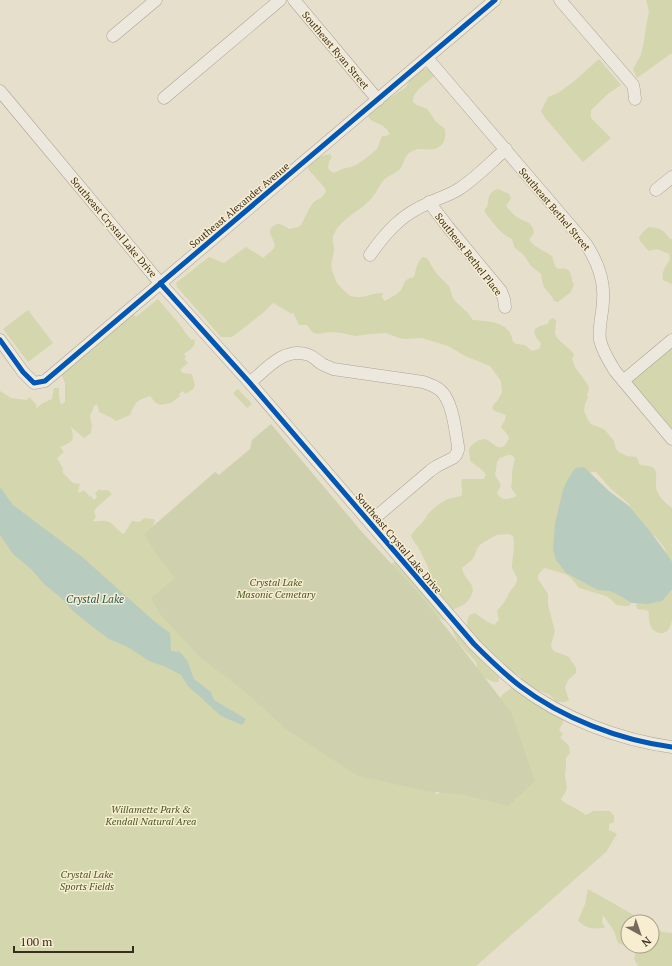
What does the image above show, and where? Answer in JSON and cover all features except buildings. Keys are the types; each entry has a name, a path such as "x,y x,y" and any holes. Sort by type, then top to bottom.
{"street":[{"path":"113,36 156,0"},
{"path":"164,98 280,0"},
{"name":"Southeast Ryan Street","path":"294,0 378,100"},
{"name":"Southeast Alexander Avenue","path":"0,340 23,372 34,383 45,380 495,0"},
{"path":"560,0 633,85 635,99"},
{"name":"Southeast Bethel Street","path":"428,58 586,244 597,262 604,291 600,325 600,341 615,371 672,439"},
{"name":"Southeast Crystal Lake Drive","path":"0,91 160,283 250,383 474,644 496,666 520,686 565,713 592,726 628,738 672,747"},
{"name":"Southeast Bethel Place","path":"370,255 381,239 400,220 429,202 444,197 462,187 506,149"},
{"path":"656,190 672,177"},
{"name":"Southeast Bethel Place","path":"429,202 501,290 505,307"},
{"path":"623,381 672,340"},
{"path":"250,383 281,357 299,353 308,355 333,369 431,384 443,394 451,411 458,446 456,455 436,466 370,522"}],"green space":[{"path":"646,0 672,0 672,53 637,78 633,69 641,55 644,41 649,11"},
{"path":"599,59 621,85 609,93 591,110 591,118 611,138 583,162 545,118 541,111 548,97 558,93 572,83"},
{"path":"424,69 429,69 435,75 418,90 415,94 413,102 427,109 435,121 445,129 444,141 442,145 436,148 418,149 409,153 400,169 385,179 369,201 340,224 333,238 334,249 331,267 337,282 345,292 351,296 363,297 383,293 382,298 385,301 396,295 401,290 405,281 414,277 422,257 427,258 436,273 449,286 453,298 473,320 492,322 505,327 509,331 513,342 516,344 525,345 532,351 540,348 541,343 534,333 536,329 539,326 548,324 549,320 553,318 556,320 556,336 574,355 572,359 575,367 588,385 588,398 584,411 588,420 591,424 605,430 614,441 616,449 619,452 627,456 636,457 639,464 650,466 654,469 658,494 672,508 672,620 667,631 660,633 652,629 647,610 637,609 636,605 669,560 664,547 655,536 640,524 629,504 611,489 596,472 588,474 599,583 632,602 629,606 617,605 606,596 579,588 569,576 559,572 544,568 538,575 538,579 548,594 548,605 555,631 551,645 552,649 555,652 569,657 576,668 576,673 568,680 565,688 569,700 565,702 556,702 548,694 525,685 520,676 512,672 501,673 498,682 485,678 478,671 476,662 458,642 449,622 432,618 388,567 402,557 423,577 427,574 429,569 418,547 412,539 412,534 428,514 437,506 448,499 461,496 462,479 484,479 486,475 484,472 470,460 469,451 471,446 484,439 500,447 503,447 506,444 509,438 501,427 506,415 495,411 492,408 502,392 501,381 490,366 465,356 448,346 422,338 404,339 386,333 355,336 331,332 317,334 312,332 307,325 299,325 293,312 292,314 273,303 263,313 232,337 221,337 177,287 176,283 209,257 224,263 246,247 265,259 264,257 274,248 275,245 270,233 271,228 279,224 289,229 298,227 301,225 313,203 325,194 326,191 324,187 308,169 311,162 316,158 330,154 332,158 329,161 328,168 334,173 356,165 365,159 377,149 382,136 390,134 383,126 369,118 368,112 405,88 412,75","holes":["512,455 515,458 511,488 517,496 503,499 497,493 501,485 495,475 497,462 500,458","509,534 513,536 514,547 512,567 517,577 517,581 497,611 499,620 494,625 475,613 469,616 467,627 463,628 453,613 454,609 462,606 468,601 473,592 473,588 465,576 462,568 473,559 478,547 481,544 496,535"]},
{"path":"498,189 509,194 511,198 506,206 516,217 531,225 534,233 529,240 535,246 552,256 555,266 558,269 563,268 570,272 574,285 570,293 558,302 554,301 544,287 541,274 531,266 523,254 516,249 512,239 500,231 485,213 490,194"},
{"path":"649,227 661,230 666,233 670,239 672,239 672,284 663,280 664,269 670,259 669,254 657,249 649,251 640,241 639,237"},
{"name":"Willamette Park & Kendall Natural Area","path":"158,299 189,337 192,340 194,339 194,346 184,354 186,357 184,359 188,363 180,370 183,373 192,374 195,386 192,390 185,394 183,391 179,394 180,396 171,403 160,405 150,396 142,399 135,404 130,415 116,421 99,412 97,404 94,406 90,416 92,426 91,433 84,438 71,427 73,438 70,442 60,447 64,452 57,458 63,469 63,473 73,483 80,484 78,491 79,493 84,490 94,500 97,497 95,493 100,489 101,491 108,490 112,494 96,508 94,512 96,517 93,521 107,521 124,534 132,521 139,522 145,518 154,519 155,521 151,530 435,785 436,795 449,787 503,694 513,687 563,719 563,723 559,730 563,734 560,737 569,746 570,753 566,758 565,775 567,789 561,800 586,815 593,811 610,811 614,816 614,822 609,824 609,830 617,834 606,852 476,966 0,966 0,391 11,398 27,400 29,397 37,405 35,409 52,399 54,388 59,388 61,405 65,402 65,383 61,373 132,312 136,317"},
{"path":"28,310 53,343 28,362 3,329"},
{"path":"672,340 672,439 627,386"},
{"path":"238,389 252,404 247,408 233,393"},
{"name":"Crystal Lake Masonic Cemetary","path":"271,424 362,532 420,595 511,712 535,781 508,806 465,795 427,791 358,776 286,729 244,691 201,658 161,615 151,598 175,578 157,555 144,534 215,472 219,475 250,449 252,440"},
{"path":"588,889 632,914 620,914 620,944 618,943 614,931 603,915 602,922 605,928 591,928 584,926 578,921 585,904"},
{"path":"660,930 672,933 672,966 638,966 634,959 635,954 660,954"}],"water":[{"path":"584,467 609,491 629,506 653,535 672,562 672,589 662,601 648,604 632,603 610,591 598,590 566,573 556,560 553,550 555,523 563,490 575,468"},
{"name":"Crystal Lake","path":"0,487 13,505 81,556 154,621 170,633 171,651 180,652 187,660 194,679 211,692 214,700 246,719 242,725 221,716 188,686 181,675 166,667 149,661 128,647 109,639 90,625 73,611 59,596 45,585 31,569 13,554 0,535"}],"cycle path":[{"path":"0,340 23,372 34,383 45,381 495,0"},
{"path":"160,283 250,383 474,644 502,671 536,698 573,718 632,739 672,747"}],"park label":[{"name":"Crystal Lake Sports Fields","path":"87,880"}]}
